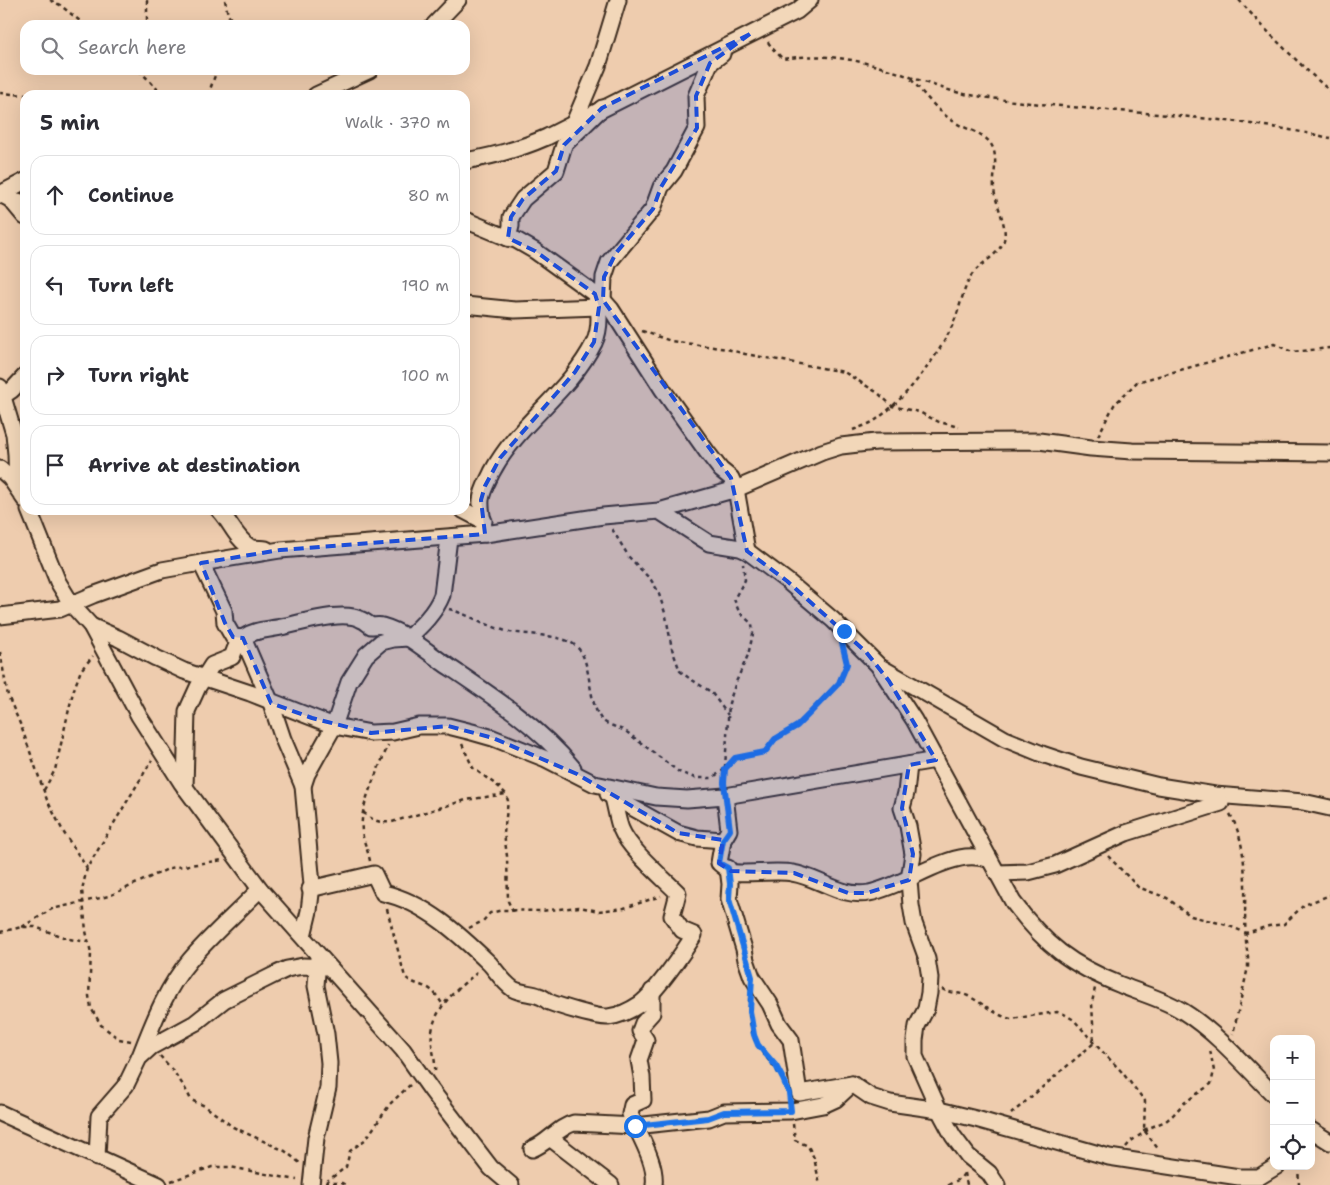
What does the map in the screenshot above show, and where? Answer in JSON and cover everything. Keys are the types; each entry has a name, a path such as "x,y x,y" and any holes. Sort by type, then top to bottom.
{"street":[{"path":"439,20 458,0"},
{"path":"573,125 598,66 618,0"},
{"path":"470,160 490,157 524,147 573,125 602,108 797,11 810,0"},
{"path":"484,528 481,500 485,486 500,458 528,423 557,394 594,342 599,300 609,262 653,209 661,187 674,171 697,128 696,96 710,63 755,32"},
{"path":"327,90 359,75"},
{"path":"508,238 511,217 522,199 556,171 564,145 602,108"},
{"path":"3,193 20,184"},
{"path":"3,193 20,201"},
{"path":"3,193 20,212"},
{"path":"470,222 516,240 535,251 611,309 664,390 716,463 731,478 736,489 744,550"},
{"path":"470,306 514,310 599,300"},
{"path":"16,488 14,434 1,394 20,381"},
{"path":"0,616 45,612 72,605 93,595 162,570 201,562 280,550 449,538 484,528 659,511 736,489 822,452 841,446 876,442 1039,441 1132,451 1330,453"},
{"path":"0,469 10,478 20,493"},
{"path":"659,511 709,543 744,550 787,581 844,631 878,665 914,720 988,859 1030,925 1047,942 1070,959 1098,974 1184,1012 1205,1028 1270,1092"},
{"path":"31,515 58,582 72,605 91,626 139,716 185,788 260,889 403,1050 491,1168 511,1185"},
{"path":"224,515 235,533 251,547 280,550"},
{"path":"469,515 484,528"},
{"path":"303,786 307,774 334,726 349,682 366,655 381,642 408,638 433,611 442,595 449,538"},
{"path":"201,562 224,612 225,623 233,637 243,638 262,630 327,617 360,618 371,626 381,626 408,638 489,694 554,748 577,774"},
{"path":"91,626 204,679 250,693 334,726 371,733 393,732 419,726 448,726 493,738 577,774 614,798 678,833 697,838 723,840"},
{"path":"185,788 187,711 212,665 232,657 234,650 243,638"},
{"path":"243,638 271,702 283,739 303,786 312,885 310,889 309,911 316,954 316,986 326,1034 329,1063 328,1088 316,1138 315,1180"},
{"path":"878,665 1005,739 1081,767 1159,786 1215,796 1303,802 1330,808"},
{"path":"595,784 656,797 687,799 725,796 936,760"},
{"path":"908,765 906,793 902,808 908,826 912,854 909,880 914,923 927,959 930,978 926,1009 917,1026 915,1056 953,1136 968,1156 989,1173 997,1185"},
{"path":"725,796 730,830 723,840 719,863 734,872 781,871 794,873 848,893 867,893 888,888 964,857 974,856 988,859"},
{"path":"310,889 374,874 383,893 417,905 441,921 490,964 514,989 539,996 551,1002 607,1017 625,1012 640,1004 652,991 685,950 694,935 682,930 672,916 678,893 630,844 621,830 614,798"},
{"path":"997,873 1028,872 1055,865 1098,844 1134,830 1221,803"},
{"path":"728,868 729,899 752,977 770,1004 779,1024 791,1040 798,1093 852,1084 871,1097 890,1103 939,1110 999,1125 1060,1144 1122,1159 1238,1177 1259,1177 1270,1170"},
{"path":"148,1046 152,1022 188,962 260,889"},
{"path":"97,1158 99,1116 126,1085 139,1058 148,1046 195,1023 224,1000 316,954"},
{"path":"652,991 652,1013 643,1022 640,1031 646,1040 638,1060 642,1077 643,1100 632,1106 630,1114 652,1165 655,1176 654,1185"},
{"path":"532,1149 541,1146 566,1125 574,1122 635,1126 708,1118 724,1112 791,1111 823,1105 836,1099 852,1084"},
{"path":"0,1113 97,1158 163,1184"},
{"path":"550,1138 611,1185"}],"path":[{"path":"50,0 60,5 79,20"},
{"path":"147,0 147,20"},
{"path":"225,0 228,15 232,20"},
{"path":"1239,0 1255,19 1310,74 1330,91"},
{"path":"755,32 783,59 802,56 854,61 885,68 961,94 1024,103 1255,124 1330,138"},
{"path":"146,75 159,90"},
{"path":"210,90 215,75"},
{"path":"852,430 872,423 900,400 939,349 955,319 964,288 973,273 1000,247 1004,240 1004,232 994,189 994,150 990,141 983,135 956,123 940,111 909,77"},
{"path":"0,93 20,94"},
{"path":"620,323 671,341 727,349 844,372 878,393 892,406 919,412 939,422 966,429"},
{"path":"1091,448 1114,405 1137,382 1274,344 1292,352 1330,348"},
{"path":"604,516 629,557 651,580 658,591 666,616 672,649 680,671 711,692 729,716"},
{"path":"725,796 724,783 731,695 748,655 753,634 752,624 739,612 734,599 745,580 744,550"},
{"path":"433,611 448,608 495,628 569,642 576,646 583,658 594,703 600,718 605,723 622,729 679,772 695,778 712,778 725,769 735,758 765,752 775,739 797,726 839,683 847,664 842,643 844,631"},
{"path":"44,790 55,770 71,700 82,670 101,645"},
{"path":"0,652 8,696 44,790 64,833 87,868"},
{"path":"448,726 463,747 473,768 506,794 508,801 504,833 507,856 508,901 513,912"},
{"path":"374,874 362,834 363,812 393,732"},
{"path":"159,748 87,868 82,890 91,953 89,996 91,1008 101,1025 119,1039 148,1046 173,1071 191,1100 205,1106 233,1127 285,1151 315,1180"},
{"path":"363,812 381,823 392,822 466,800 506,794"},
{"path":"1221,803 1235,823 1246,885 1248,967 1230,1052"},
{"path":"1098,844 1138,887 1167,898 1191,916 1227,925 1246,933 1268,926 1284,924 1304,905 1330,895"},
{"path":"22,927 52,909 109,896 160,871 237,858"},
{"path":"383,893 405,977 410,982 432,991 444,1005"},
{"path":"458,936 472,925 483,922 490,914 503,910 513,912 579,907 599,911 616,909 678,893"},
{"path":"0,932 22,927 35,927 69,939 88,942"},
{"path":"432,1091 435,1068 431,1034 436,1016 467,982 490,964"},
{"path":"1094,1043 1092,1003 1098,974"},
{"path":"752,977 750,1011 754,1035 758,1045 776,1066 783,1079"},
{"path":"930,978 949,993 970,997 1004,1017 1011,1019 1057,1012 1074,1020 1121,1071 1145,1101 1144,1130 1160,1153 1166,1166"},
{"path":"1144,1130 1166,1120 1184,1103 1211,1084 1214,1071 1205,1028"},
{"path":"999,1125 1094,1043"},
{"path":"315,1180 346,1167 350,1151 366,1139 379,1118 400,1093 421,1076"},
{"path":"791,1111 795,1140 808,1146 814,1158 820,1185"},
{"path":"1122,1159 1125,1148 1131,1141 1148,1130 1144,1130"},
{"path":"948,1185 960,1179 967,1170 968,1156"},
{"path":"163,1184 212,1167 230,1167 342,1183 345,1185"},
{"path":"1298,1170 1299,1185"},
{"path":"965,1172 967,1185"}],"highlighted area":[{"path":"750,34 710,63 696,96 697,128 661,187 653,209 616,253 604,277 603,300 731,478 747,551 787,581 866,652 889,681 936,760 909,765 902,808 913,854 909,880 867,893 848,893 794,873 731,871 719,863 723,840 678,833 577,774 493,738 448,726 371,733 312,718 271,703 243,638 233,637 225,623 201,563 280,550 485,534 481,500 485,486 500,458 575,372 594,342 599,307 595,294 535,251 508,238 511,217 523,199 556,171 564,145 602,108"}],"route":[{"path":"635,1126 708,1118 724,1112 758,1113 791,1111 789,1093 783,1079 776,1066 758,1045 754,1035 750,1011 752,977 729,899 728,868 719,863 723,840 730,830 725,796 725,769 735,758 765,752 775,739 797,726 828,696 839,683 847,664 842,643 844,631"}]}
